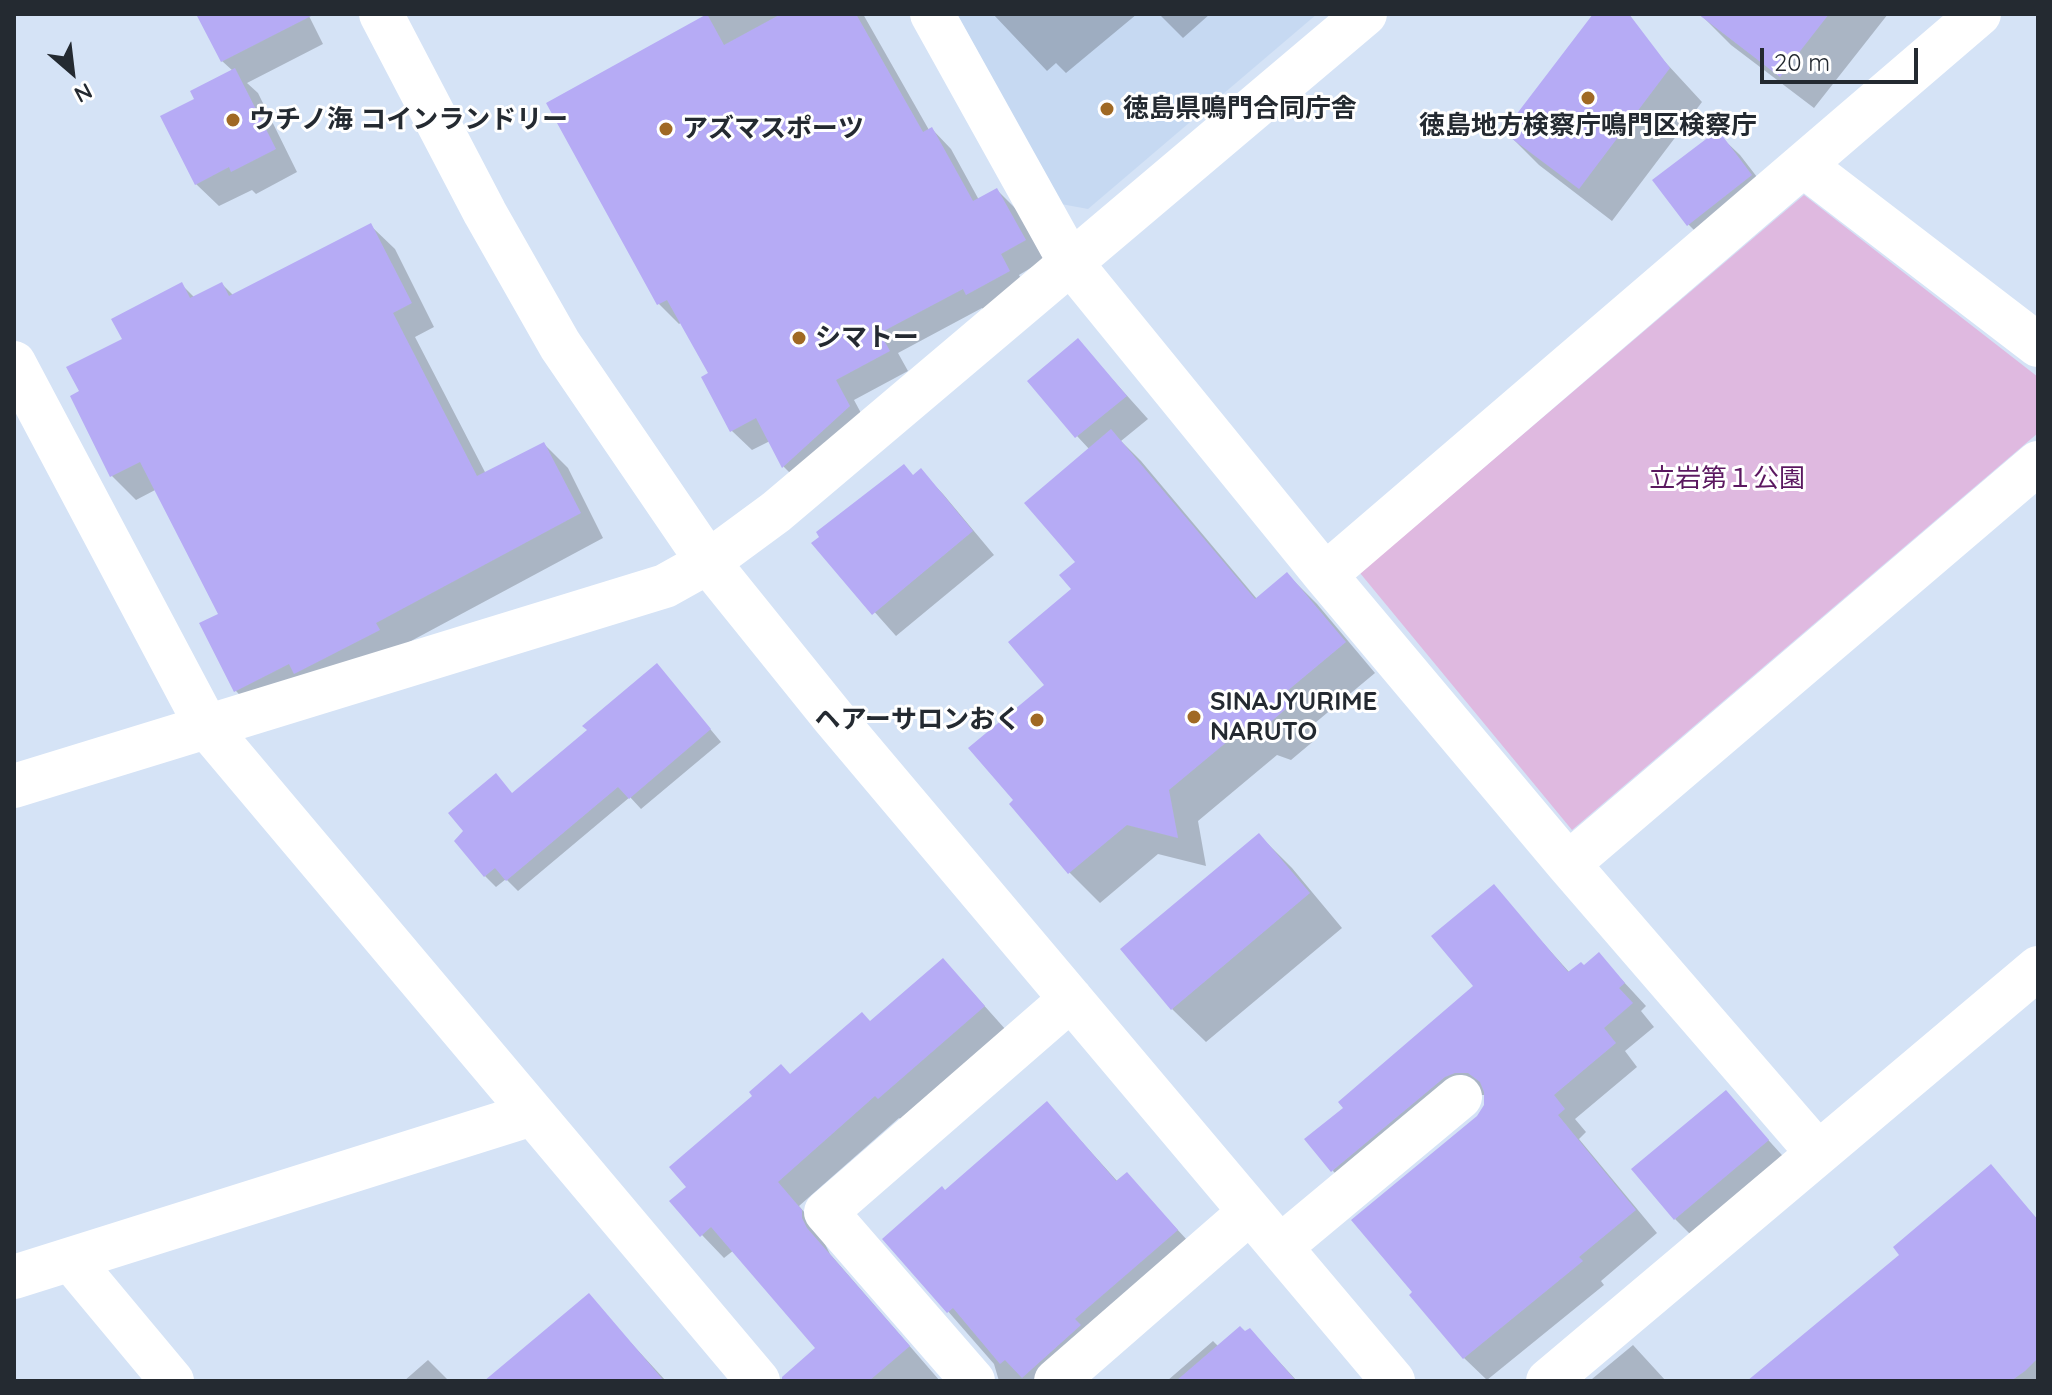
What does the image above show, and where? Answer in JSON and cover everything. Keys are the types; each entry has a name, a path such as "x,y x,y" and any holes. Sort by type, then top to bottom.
{"street":[{"path":"381,14 485,213 560,345 708,562 833,717 1393,1381"},
{"path":"932,14 1070,262 1325,575 1568,864 1818,1153"},
{"path":"14,786 665,586 708,562 776,512 1365,14"},
{"path":"1325,575 1979,14"},
{"path":"1803,165 2038,345"},
{"path":"16,371 207,727 758,1381"},
{"path":"1568,864 2038,463"},
{"path":"1548,1381 2038,968"},
{"path":"973,1381 826,1212 1071,999"},
{"path":"1280,1247 1460,1097"},
{"path":"14,1277 532,1114"},
{"path":"1056,1381 1250,1212"},
{"path":"71,1260 172,1381"}],"shaded area":[{"name":"徳島県鳴門合同庁舎","path":"957,14 1317,14 1088,209 1061,204"}],"green space":[{"name":"立岩第１公園","path":"1804,195 2038,377 2038,433 1572,830 1360,573"}],"building":[{"path":"196,14 315,14 221,62"},
{"path":"707,14 724,45 781,14 856,14 923,132 932,127 973,201 997,188 1026,240 1001,254 1010,271 966,295 963,289 880,333 890,351 836,380 850,406 782,468 756,418 730,432 701,377 708,373 667,300 657,305 546,103"},
{"name":"徳島地方検察庁鳴門区検察庁","path":"1593,14 1629,14 1670,68 1579,189 1503,132"},
{"path":"1698,14 1829,14 1780,77"},
{"path":"235,68 276,149 231,172 229,167 195,185 160,116 194,99 190,91"},
{"path":"1718,130 1752,175 1687,226 1652,180"},
{"path":"371,223 412,303 393,313 477,476 544,442 581,513 376,623 380,630 294,674 289,664 234,692 199,623 218,614 140,462 110,477 70,396 79,391 66,367 122,339 111,319 182,282 190,298 222,282 229,296"},
{"path":"1078,338 1127,396 1075,438 1027,381"},
{"path":"1111,429 1255,599 1287,572 1346,642 1286,692 1287,708 1260,731 1246,726 1169,790 1178,838 1127,825 1068,874 1009,804 1013,800 968,748 1044,685 1008,642 1071,589 1059,575 1075,562 1024,503"},
{"path":"904,464 913,475 921,468 973,531 872,615 811,543 819,537 816,532"},
{"path":"657,663 711,729 629,799 618,787 506,881 495,868 484,877 454,841 463,831 448,813 496,773 512,793 587,730 582,726"},
{"path":"1259,833 1310,893 1171,1010 1120,949"},
{"path":"1494,884 1568,972 1581,962 1584,965 1599,952 1625,983 1619,988 1633,1003 1604,1028 1616,1043 1554,1095 1565,1109 1558,1115 1636,1210 1579,1257 1583,1261 1463,1359 1351,1220 1477,1116 1484,1105 1480,1082 1468,1073 1445,1077 1331,1172 1304,1139 1343,1108 1338,1102 1473,986 1431,936"},
{"path":"943,958 985,1006 878,1099 875,1096 778,1182 802,1210 807,1228 910,1346 869,1381 782,1381 782,1377 815,1348 711,1227 700,1237 669,1201 686,1187 669,1167 752,1096 749,1092 781,1064 790,1074 862,1012 870,1021"},
{"path":"1726,1090 1769,1140 1674,1220 1631,1169"},
{"path":"1047,1101 1116,1181 1127,1172 1178,1230 1075,1319 1081,1325 1022,1378 1005,1360 1000,1364 953,1308 947,1313 882,1239 942,1186 945,1190"},
{"path":"1991,1164 2038,1220 2038,1358 2025,1371 2011,1381 1747,1381 1899,1255 1893,1247"},
{"path":"589,1293 664,1381 484,1381"},
{"path":"1240,1326 1245,1331 1250,1328 1296,1381 1176,1381"}],"place":[{"name":"徳島地方検察庁鳴門区検察庁","path":"1588,98"},
{"name":"徳島県鳴門合同庁舎","path":"1107,109"},
{"name":"ウチノ海 コインランドリー","path":"233,120"},
{"name":"アズマスポーツ","path":"666,129"},
{"name":"シマトー","path":"799,338"},
{"name":"SINAJYURIME NARUTO","path":"1194,717"},
{"name":"ヘアーサロンおく","path":"1037,720"}]}
